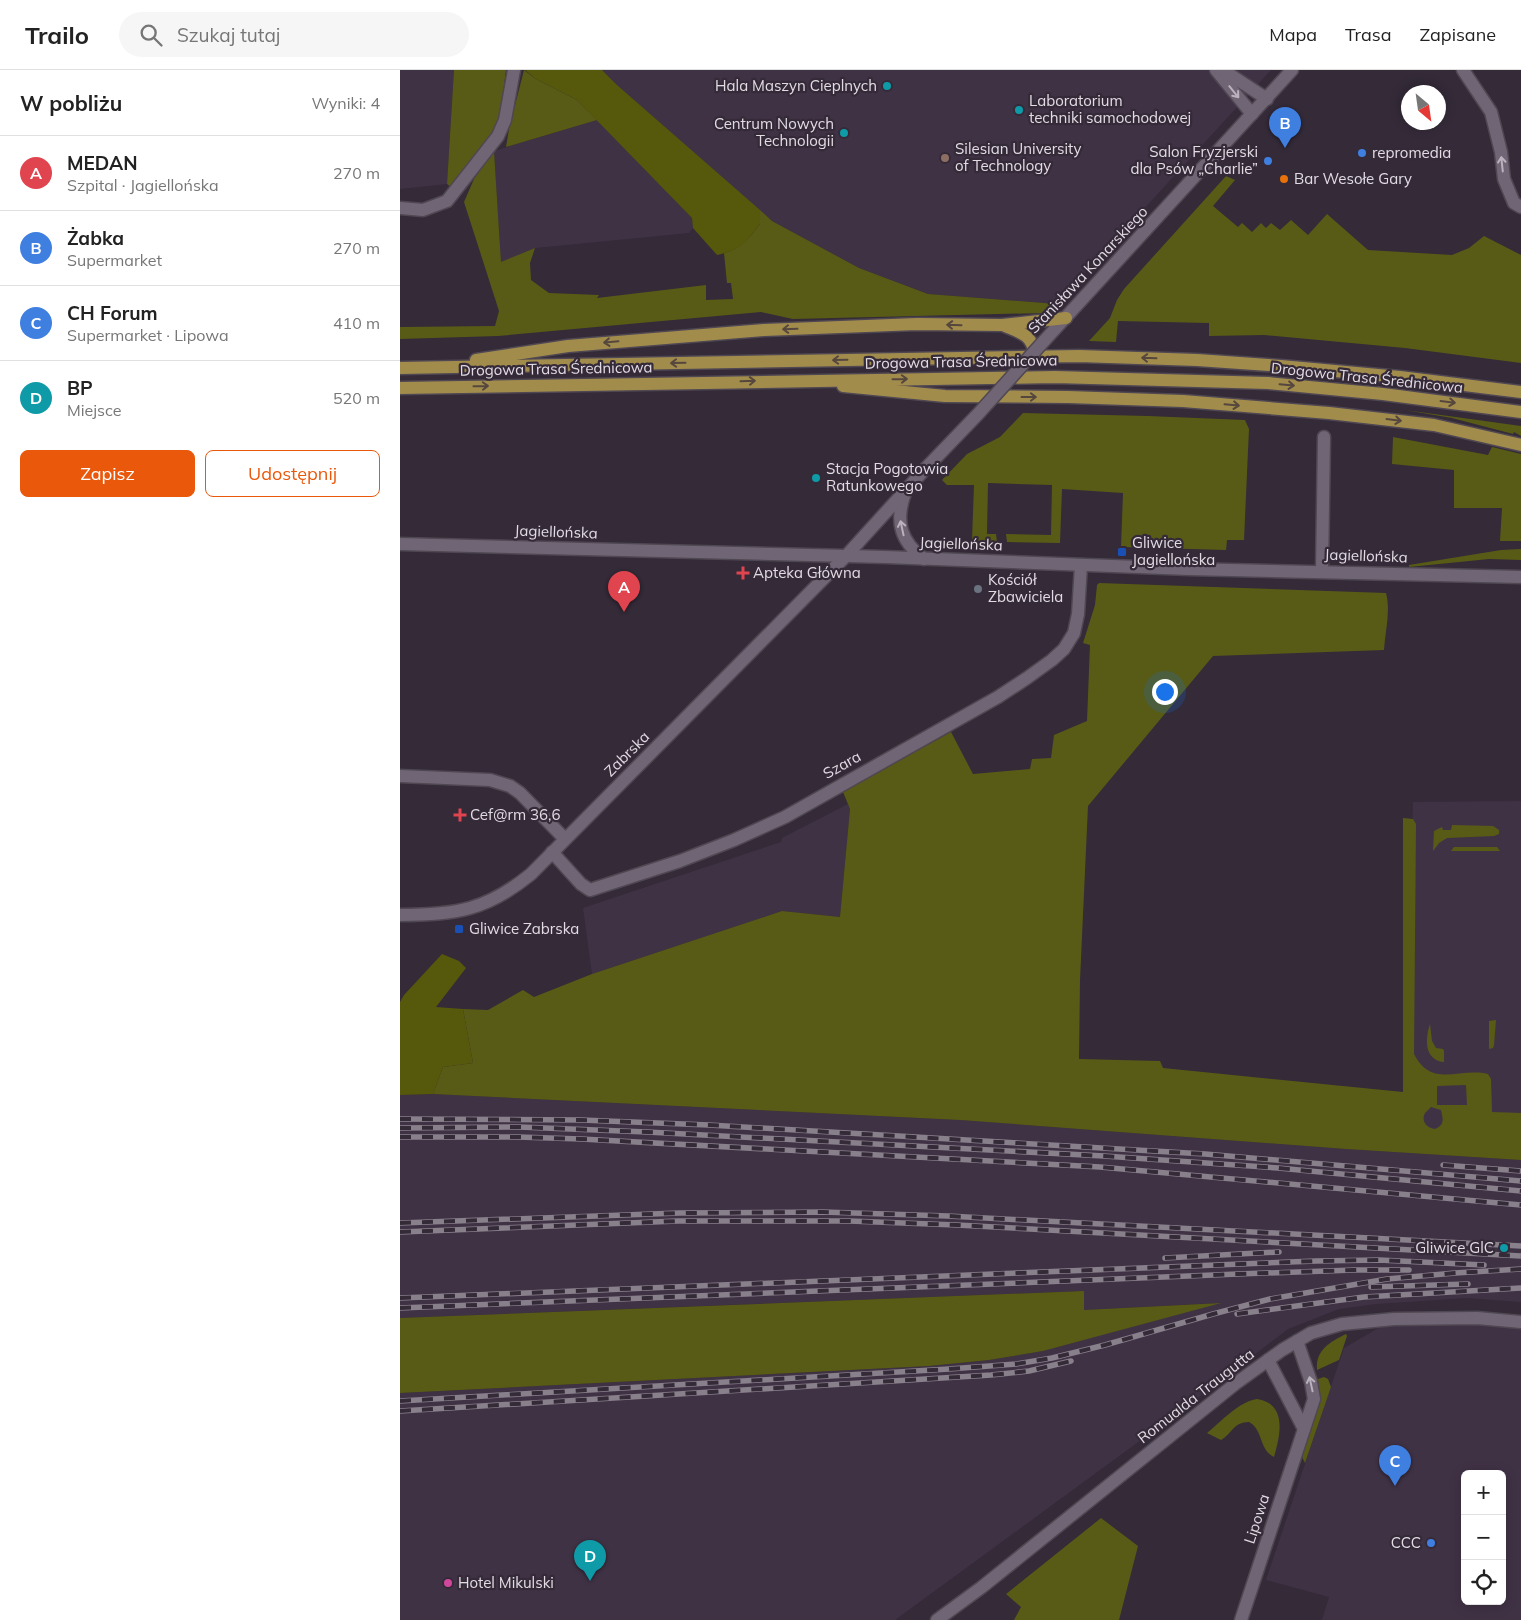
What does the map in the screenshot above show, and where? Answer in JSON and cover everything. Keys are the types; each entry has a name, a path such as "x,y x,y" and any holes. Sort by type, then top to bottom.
{"main road":[{"path":"431,368 568,346 698,334 908,324 1002,325 1066,318"},
{"path":"1002,325 1028,337 1034,346 1034,353"},
{"name":"Drogowa Trasa Średnicowa","path":"400,368 1096,357 1197,360 1290,367 1400,377 1521,392"},
{"name":"Drogowa Trasa Średnicowa","path":"400,388 781,380 1055,377 1230,382 1383,394 1521,412"},
{"path":"781,380 945,396 1068,397 1183,401 1329,413 1434,425 1521,446"}],"street":[{"path":"400,208 423,210 447,201 498,136 505,120 514,70"},
{"path":"1216,70 1252,114"},
{"path":"1223,70 1267,99"},
{"name":"Stanisława Konarskiego","path":"846,556 1292,70"},
{"path":"1464,70 1491,112 1501,152 1504,179 1514,203 1521,207"},
{"path":"1322,571 1324,437"},
{"path":"907,490 900,512 900,525 909,545 924,559"},
{"name":"Jagiellońska","path":"400,544 1521,577"},
{"name":"Zabrska","path":"400,915 458,911 484,904 504,894 518,884 565,840 846,556"},
{"name":"Szara","path":"552,852 581,884 590,890 680,861 734,840 785,816 998,697 1052,660 1064,649 1074,633 1078,614 1081,565"},
{"path":"400,776 490,780 510,786 520,793 565,840"},
{"name":"Romualda Traugutta","path":"936,1620 982,1587 1235,1384 1268,1360 1311,1333 1342,1324 1394,1319 1477,1318 1521,1322"},
{"name":"Lipowa","path":"1241,1620 1314,1399 1312,1382 1297,1341"},
{"path":"1268,1360 1304,1429"}],"shaded area":[{"path":"400,70 454,70 447,184 400,189"},
{"path":"454,70 506,70 500,119 483,149 451,187 447,184"},
{"path":"524,70 536,79 577,100 597,120 506,147"},
{"path":"525,70 602,70 760,210 760,224 742,245 717,255 693,228 692,218 577,100 536,79"},
{"name":"Silesian University of Technology","path":"602,70 1271,70 1057,304 928,294 859,268 772,221"},
{"path":"597,120 692,218 693,228 689,233 535,248 501,263 494,151"},
{"path":"494,151 501,262 535,248 530,263 531,280 549,293 599,295 597,298 706,285 706,300 733,299 731,283 727,283 724,253 740,246 752,234 760,224 760,210 772,221 859,268 928,294 1057,304 1044,313 793,319 761,312 498,336 400,339 400,327 495,326 499,311 464,202 474,179"},
{"path":"1226,176 1235,180 1213,206 1238,227 1242,223 1252,232 1261,223 1266,228 1271,223 1280,230 1291,220 1308,235 1327,214 1368,250 1452,255 1469,248 1484,236 1521,255 1521,363 1405,348 1264,335 1209,336 1209,323 1118,321 1116,342 1089,341 1110,318 1117,300 1124,289"},
{"path":"1405,410 1521,426 1521,436 1514,432 1513,434 1452,418"},
{"path":"1023,413 1245,420 1249,429 1244,540 1227,540 1226,550 1121,547 1123,493 1062,489 1060,543 1007,542 1006,534 1051,535 1052,485 988,483 987,534 996,534 997,542 972,540 974,485 947,485 942,480 967,454 1000,437"},
{"path":"1393,437 1488,455 1492,447 1521,454 1521,541 1500,541 1502,508 1454,508 1454,470 1392,464"},
{"path":"1521,549 1521,560 1489,559 1409,567 1409,565 1501,550"},
{"path":"1099,583 1386,593 1388,614 1384,650 1213,656 1088,806 1080,980 1079,1059 1160,1061 1163,1068 1403,1092 1403,818 1413,819 1416,824 1414,1054 1421,1065 1429,1071 1438,1074 1488,1074 1491,1079 1492,1112 1521,1113 1521,1160 960,1120 433,1094 443,1067 473,1063 463,1009 488,1010 523,990 534,997 592,974 782,911 840,917 850,809 843,792 951,732 973,774 1030,769 1032,759 1051,758 1054,735 1087,721 1090,645 1083,643 1095,605 1097,585","holes":["1466,1085 1467,1105 1437,1105 1437,1086","1431,1107 1441,1110 1442,1124 1435,1129 1429,1127 1424,1121 1425,1113"]},
{"path":"1521,801 1521,1141 1432,1138 1404,1093 1413,802"},
{"path":"848,804 850,809 840,917 782,911 592,974 583,908 781,842 782,838"},
{"path":"1452,825 1493,826 1499,830 1499,834 1494,836 1447,838 1439,843 1433,851 1434,831 1442,827 1443,830 1451,830"},
{"path":"1454,847 1497,847 1500,851 1451,851"},
{"path":"442,954 459,961 466,968 436,1007 463,1009 473,1063 443,1067 433,1094 400,1095 400,1002 404,995"},
{"path":"1496,1020 1494,1045 1493,1048 1489,1049 1489,1021"},
{"path":"1430,1024 1432,1041 1436,1048 1443,1049 1444,1062 1437,1060 1429,1053 1427,1036"},
{"path":"433,1094 960,1120 1521,1160 1521,1302 1467,1298 1376,1304 1339,1309 1288,1329 1182,1410 895,1620 400,1620 400,1393 929,1366 989,1360 1043,1351 1218,1303 1084,1310 1083,1291 400,1318 400,1095"},
{"path":"1084,1291 1084,1310 1221,1303 1043,1351 989,1360 929,1366 400,1393 400,1318"},
{"path":"1394,1319 1521,1322 1521,1620 1322,1620 1329,1597 1266,1580 1344,1348"},
{"path":"1346,1334 1339,1360 1317,1370 1318,1357 1321,1352 1334,1340"},
{"path":"1324,1377 1328,1379 1331,1387 1305,1463 1302,1457 1320,1402 1318,1379"},
{"path":"1257,1399 1267,1402 1274,1407 1278,1414 1279,1431 1274,1457 1266,1450 1257,1429 1249,1422 1239,1424 1221,1440 1207,1433 1237,1408"},
{"path":"1101,1518 1138,1546 1119,1620 1014,1620 1021,1607 1006,1594"}],"railway":[{"path":"400,1119 581,1120 709,1125 1205,1154 1521,1181"},
{"path":"400,1128 519,1127 647,1132 1104,1156 1278,1168 1521,1191"},
{"path":"400,1137 581,1139 1100,1167 1521,1205"},
{"path":"1443,1165 1521,1171"},
{"path":"400,1223 679,1213 823,1212 948,1216 1521,1246"},
{"path":"400,1232 678,1221 849,1221 957,1225 1521,1256"},
{"path":"1165,1258 1279,1252"},
{"path":"400,1298 1316,1261 1379,1260 1484,1265"},
{"path":"400,1401 1016,1364 1052,1358 1105,1345 1270,1299 1387,1279 1521,1269"},
{"path":"400,1308 1238,1274 1409,1270"},
{"path":"1371,1287 1468,1284"},
{"path":"1237,1314 1364,1297 1521,1288"},
{"path":"400,1411 991,1375 1029,1371 1071,1361"}],"place":[{"name":"Hala Maszyn Cieplnych","path":"887,86"},
{"name":"Laboratorium techniki samochodowej","path":"1019,110"},
{"name":"Centrum Nowych Technologii","path":"844,133"},
{"name":"Żabka","path":"1285,148"},
{"name":"repromedia","path":"1362,153"},
{"name":"Silesian University of Technology","path":"945,158"},
{"name":"Salon Fryzjerski dla Psów „Charlie”","path":"1268,161"},
{"name":"Bar Wesołe Gary","path":"1284,179"},
{"name":"Stacja Pogotowia Ratunkowego","path":"816,478"},
{"name":"Gliwice Jagiellońska","path":"1122,552"},
{"name":"Apteka Główna","path":"743,573"},
{"name":"Kościół Zbawiciela","path":"978,589"},
{"name":"MEDAN","path":"624,612"},
{"name":"Cef@rm 36,6","path":"460,815"},
{"name":"Gliwice Zabrska","path":"459,929"},
{"name":"Gliwice GlC","path":"1504,1248"},
{"name":"CH Forum","path":"1395,1486"},
{"name":"CCC","path":"1431,1543"},
{"name":"BP","path":"590,1581"},
{"name":"Hotel Mikulski","path":"448,1583"}]}
